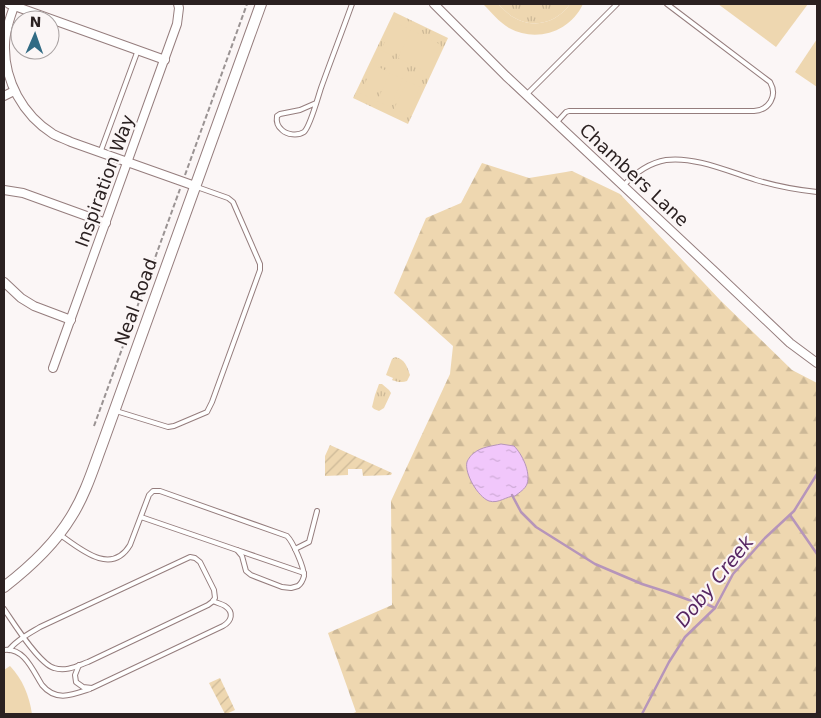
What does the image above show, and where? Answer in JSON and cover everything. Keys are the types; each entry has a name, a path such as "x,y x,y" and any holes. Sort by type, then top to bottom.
{"street":[{"path":"165,60 12,4 5,46 8,74 14,91 30,115 53,134 71,142 195,186"},
{"name":"Inspiration Way","path":"53,368 178,24 178,4"},
{"name":"Neal Road","path":"4,587 40,556 59,534 72,516 81,497 261,4"},
{"name":"Chambers Lane","path":"434,4 526,95 798,349 817,363"},
{"path":"4,96 14,91"},
{"path":"4,190 23,193 106,222"},
{"path":"4,282 20,298 34,306 71,320"}],"lane":[{"path":"316,103 300,110 278,115 276,119 280,129 293,134 302,133 307,127 316,103 352,4"},
{"path":"526,95 617,4"},
{"path":"556,123 569,111 760,111 768,106 773,91 770,82 667,4"},
{"path":"100,153 138,50"},
{"path":"624,186 637,172 646,167 666,160 680,160 720,168 793,189 817,192"},
{"path":"114,410 168,426 174,426 207,412 260,270 260,264 233,202 228,198 195,186"},
{"path":"59,534 93,557 103,560 114,559 128,550 151,492 156,490 284,534 289,538 295,550 304,573 303,580 298,586 291,588 282,587 251,575 248,573 242,556 233,548"},
{"path":"295,550 309,542 317,511"},
{"path":"141,517 304,573"},
{"path":"4,609 24,637 46,664 52,668 65,669 79,665 208,605 213,601 215,593 202,565 190,557 40,628 24,637 9,650"},
{"path":"4,650 16,651 22,655 42,685 49,692 60,696 67,696 92,688 226,625 230,619 229,610 213,601"},
{"path":"79,665 75,675 76,682 83,687 92,688"}],"path":[{"path":"187,169 247,4"},
{"path":"94,426 178,194"}],"green space":[{"path":"483,4 498,4 513,17 521,21 537,23 559,15 570,4 583,4 570,22 561,28 551,32 530,35 509,28 498,20"},
{"path":"498,4 570,4 552,19 544,22 529,23 513,17"},
{"path":"718,4 808,4 776,47"},
{"path":"394,12 448,38 408,124 353,98"},
{"path":"394,22 407,28 393,56 381,50"},
{"path":"411,30 424,36 410,64 398,58"},
{"path":"428,38 441,45 427,72 414,66"},
{"path":"817,39 817,87 795,72"},
{"path":"374,65 387,71 373,99 360,93"},
{"path":"390,73 403,79 390,107 377,101"},
{"path":"407,81 420,87 407,115 394,109"},
{"path":"482,163 529,178 572,171 620,194 721,301 792,370 817,383 817,714 351,714 356,712 328,633 392,605 391,501 450,374 453,346 394,293 426,218 461,203"},
{"path":"395,357 401,359 407,366 410,375 407,381 392,380 393,378 386,375 392,359"},
{"path":"379,384 382,384 391,393 384,408 379,411 372,407"},
{"path":"330,445 392,473 391,475 363,476 362,469 348,469 348,475 325,476 325,456"},
{"path":"10,666 25,688 32,714 4,714 4,670"},
{"path":"220,678 235,710 226,714 209,683"}],"water":[{"path":"501,444 514,446 517,449 525,463 528,479 525,487 515,496 493,502 485,499 476,490 468,472 467,462 471,455 477,451"}],"waterway":[{"name":"Doby Creek","path":"642,714 669,662 685,637 715,608 733,574 765,538 794,511 817,474"},
{"path":"512,495 521,512 536,527 595,564 642,584 689,600 702,602 715,608"},
{"path":"790,515 817,554"}]}
